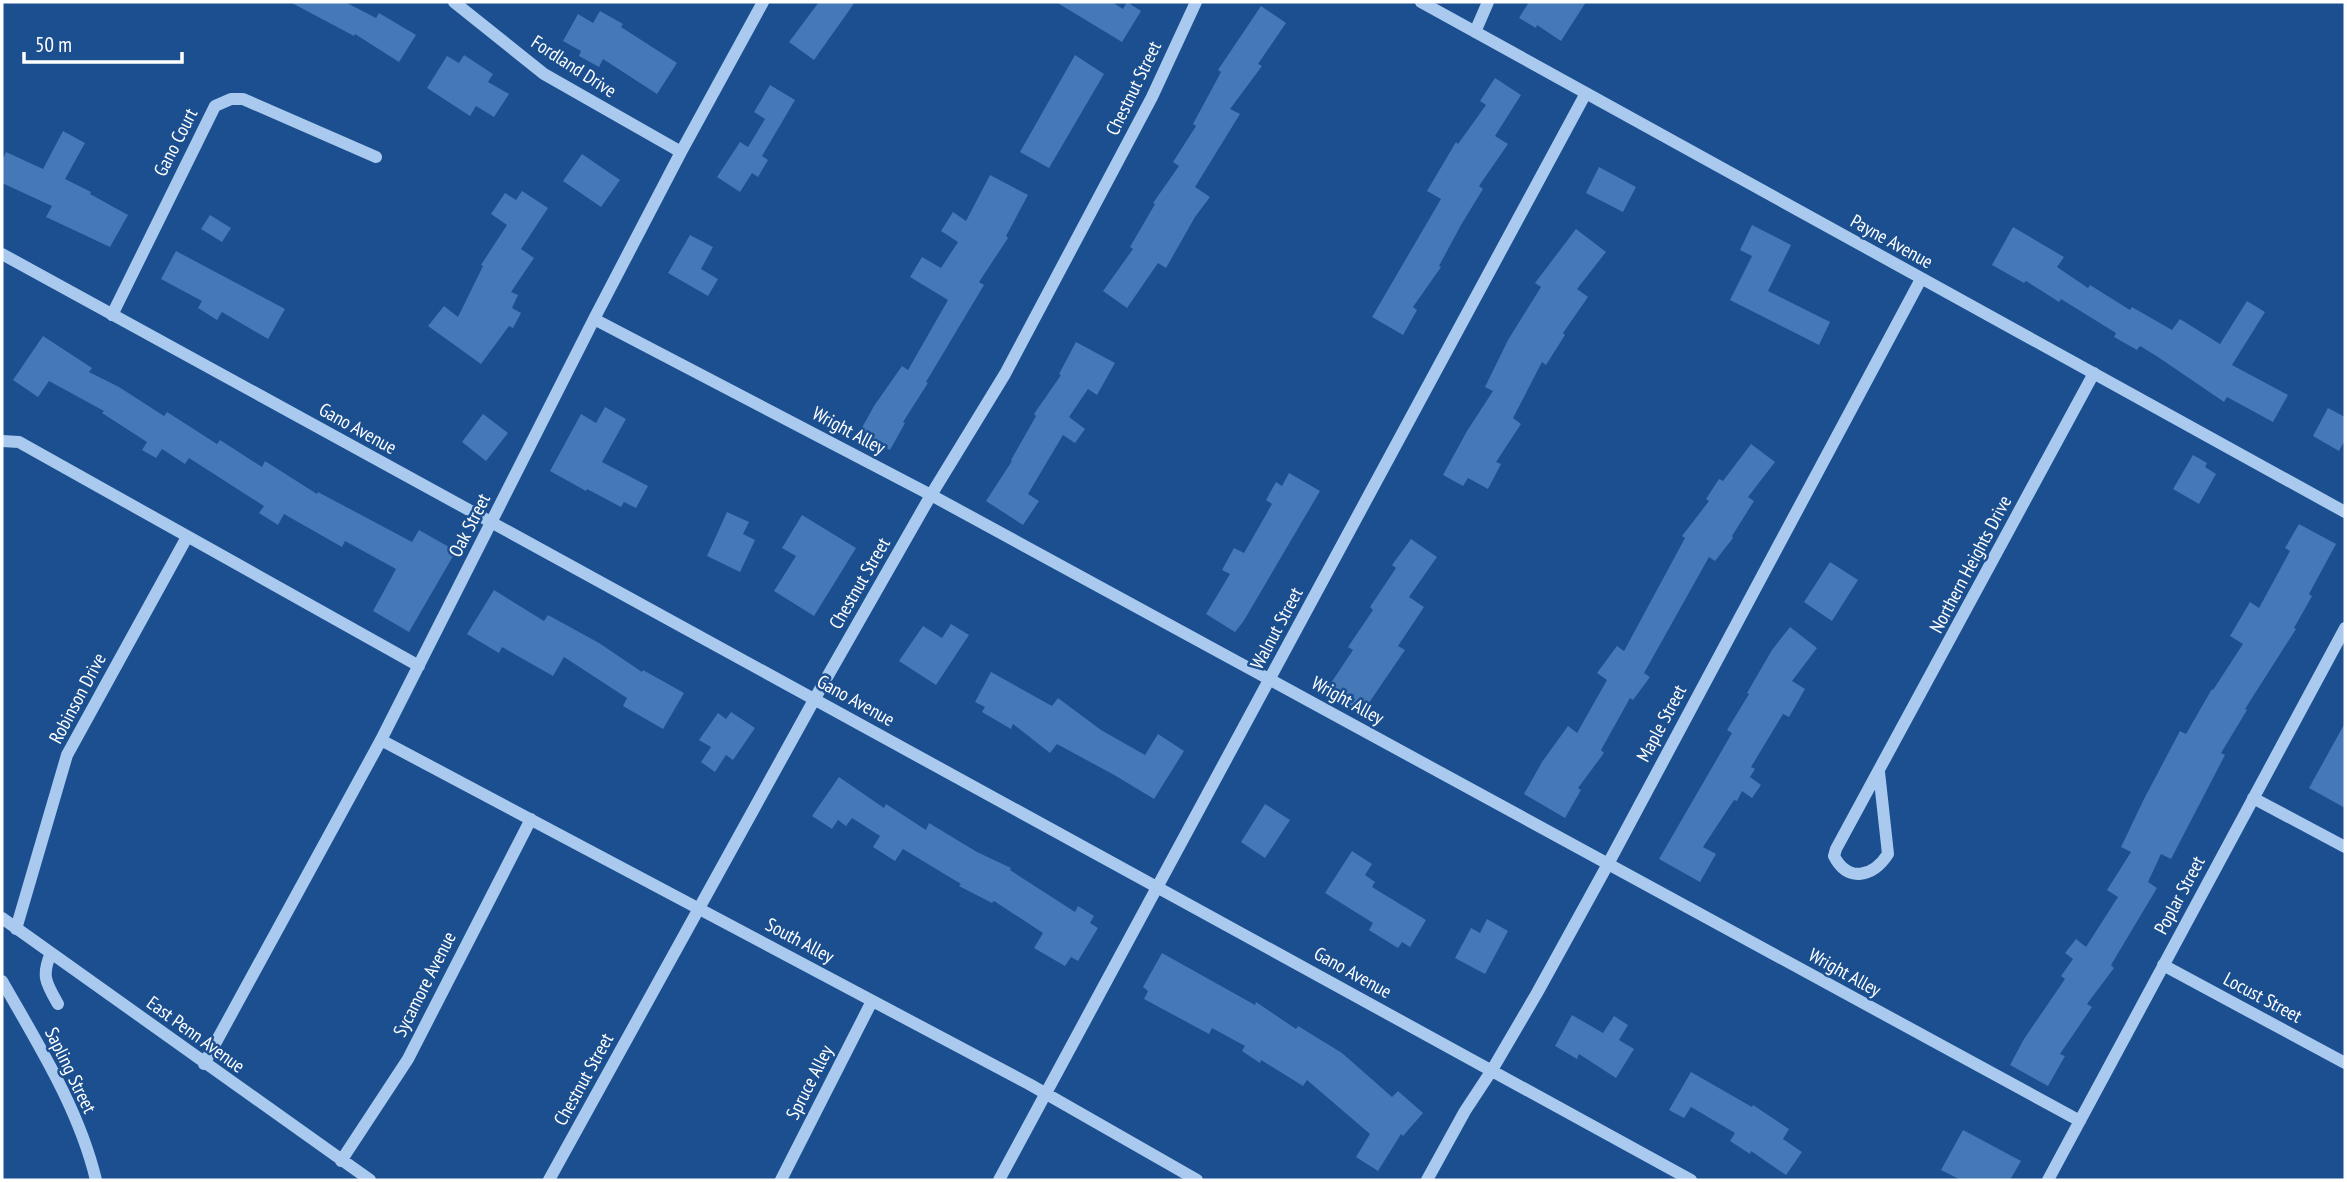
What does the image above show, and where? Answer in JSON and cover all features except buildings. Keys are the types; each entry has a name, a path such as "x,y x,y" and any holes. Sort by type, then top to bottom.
{"street":[{"name":"Fordland Drive","path":"454,2 544,74 681,152"},
{"name":"Oak Street","path":"204,1064 381,740 594,319 681,152 764,2"},
{"name":"Chestnut Street","path":"549,1180 814,700 931,495 1005,374 1153,97 1196,2"},
{"name":"Payne Avenue","path":"1421,2 2345,512"},
{"path":"1475,32 1488,2"},
{"name":"Walnut Street","path":"999,1180 1586,93"},
{"name":"Gano Court","path":"111,314 215,106 231,99 243,99 376,157"},
{"name":"Gano Avenue","path":"2,254 1492,1070 1670,1175 1691,1180"},
{"name":"Maple Street","path":"1427,1180 1608,864 1921,279"},
{"name":"Wright Alley","path":"594,319 931,495 2080,1121"},
{"name":"Northern Heights Drive","path":"1879,772 1888,855 1871,872 1856,874 1839,865 1834,856 1836,849 2094,373"},
{"path":"2,441 19,442 419,666"},
{"name":"Robinson Drive","path":"16,929 67,755 187,537"},
{"name":"Poplar Street","path":"2048,1180 2345,628"},
{"name":"South Alley","path":"381,740 872,1000 1197,1180"},
{"path":"2253,798 2345,847"},
{"name":"Sycamore Avenue","path":"341,1161 408,1059 531,819"},
{"name":"East Penn Avenue","path":"2,918 369,1180"},
{"path":"51,953 44,969 45,977 58,1004"},
{"name":"Locust Street","path":"2163,965 2345,1063"},
{"name":"Sapling Street","path":"2,981 68,1102 91,1158 96,1180"},
{"name":"Spruce Alley","path":"781,1180 872,1000"}]}
